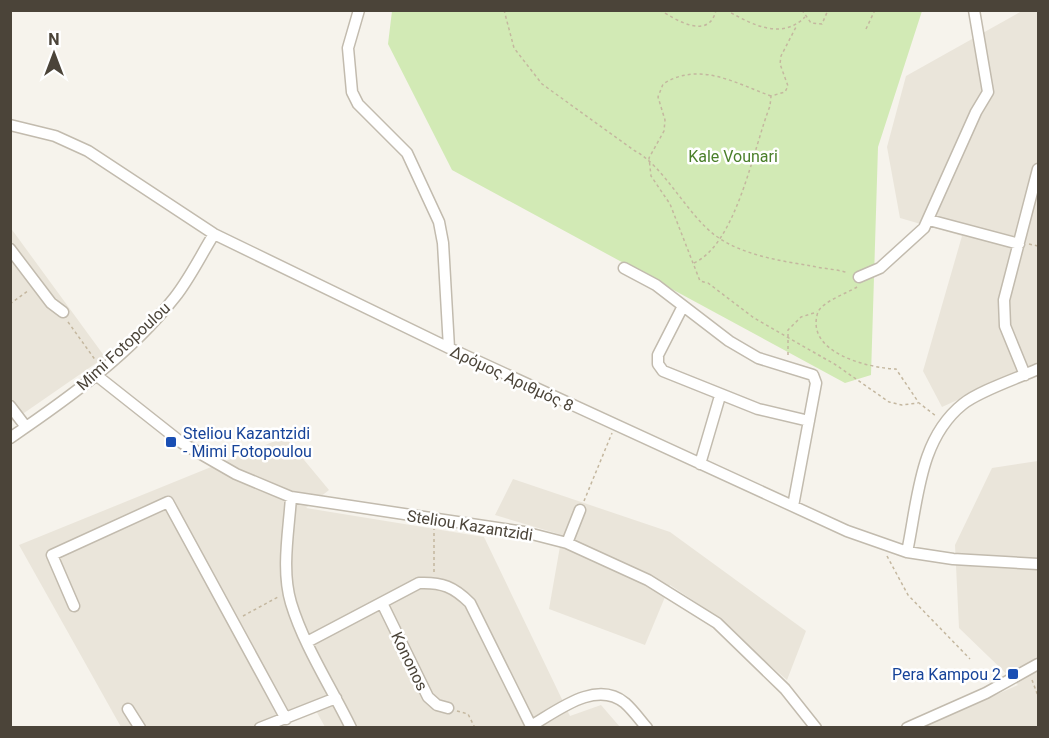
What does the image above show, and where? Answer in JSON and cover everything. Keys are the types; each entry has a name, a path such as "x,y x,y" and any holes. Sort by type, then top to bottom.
{"street":[{"path":"359,10 348,48 352,92 358,104 408,153 439,222 443,243 449,348"},
{"path":"859,277 880,268 929,220 958,151 988,93 974,10"},
{"name":"Δρόμος Αριθμός 8","path":"10,125 55,136 88,151 214,234 449,348 700,464 879,543 907,552 954,559 1038,564"},
{"path":"1025,375 1005,326 1004,300 1038,169"},
{"path":"929,220 1019,244"},
{"name":"Mimi Fotopoulou","path":"10,438 99,372 175,297 214,234"},
{"path":"10,249 51,303 63,312"},
{"path":"624,268 656,285 682,308 739,347 759,358 813,375 816,383 793,506"},
{"path":"682,308 662,344 658,364 663,371 720,396 758,409 809,422"},
{"path":"907,552 927,451 943,423 964,402 1038,369"},
{"name":"Steliou Kazantzidi","path":"99,372 182,443 236,474 291,497 524,532 567,543 648,580 717,623 786,689 816,728"},
{"path":"700,464 720,396"},
{"path":"10,406 26,427"},
{"path":"291,497 287,566 290,601 307,642 351,728"},
{"path":"74,606 52,555 168,502 231,622 286,718"},
{"path":"567,543 580,510"},
{"path":"307,642 419,583 433,583 457,590 470,603 532,727 579,699 602,694 624,702 647,728"},
{"name":"Kononos","path":"382,603 428,697 436,705 448,708"},
{"path":"907,728 986,693 1038,664"},
{"path":"260,728 336,698"},
{"path":"128,709 140,728"}],"path":[{"path":"504,10 514,48 542,84 635,151 649,158 665,181 720,238 772,258 843,271 859,277 857,287 823,306 818,312 801,317 788,330 786,368"},
{"path":"660,10 679,22 698,27 707,25 714,17 716,10"},
{"path":"726,10 768,29 778,31 796,27"},
{"path":"802,10 805,18 811,23 822,24 828,10"},
{"path":"866,29 875,10"},
{"path":"805,18 796,27 781,56 780,64 788,86 785,92 771,96 712,74 686,73 663,84 658,97 665,120 664,131 649,158 651,176 670,204 700,281 708,283 754,318 836,365 889,402 902,405 919,403 929,407 943,423"},
{"path":"694,263 708,257 720,238 746,181 771,106 771,96"},
{"path":"10,304 37,285"},
{"path":"63,312 99,372"},
{"path":"818,312 818,333 825,344 852,362 896,369 919,403"},
{"path":"580,510 615,425"},
{"path":"433,583 435,519"},
{"path":"879,543 908,595 970,658"},
{"path":"231,622 289,591"},
{"path":"1028,670 1038,696"},
{"path":"448,708 468,714 475,728"}],"shaded area":[{"path":"1022,11 1038,11 1038,363 942,407 923,371 962,236 900,218 887,147 906,76"},
{"path":"10,227 105,357 11,422 10,422"},
{"path":"285,437 329,490 306,508 484,537 570,716 601,705 620,727 325,727 315,709 274,727 121,727 19,545"},
{"path":"1038,461 1038,727 921,728 1018,685 959,628 955,545 992,468"},
{"path":"513,479 670,532 806,631 787,680 703,607 670,585 645,645 549,609 562,535 495,515"}],"green space":[{"name":"Kale Vounari","path":"392,11 922,11 878,147 871,375 845,383 452,170 388,44"}],"place":[{"name":"Steliou Kazantzidi - Mimi Fotopoulou","path":"171,442"},
{"name":"Pera Kampou 2","path":"1013,674"}]}
